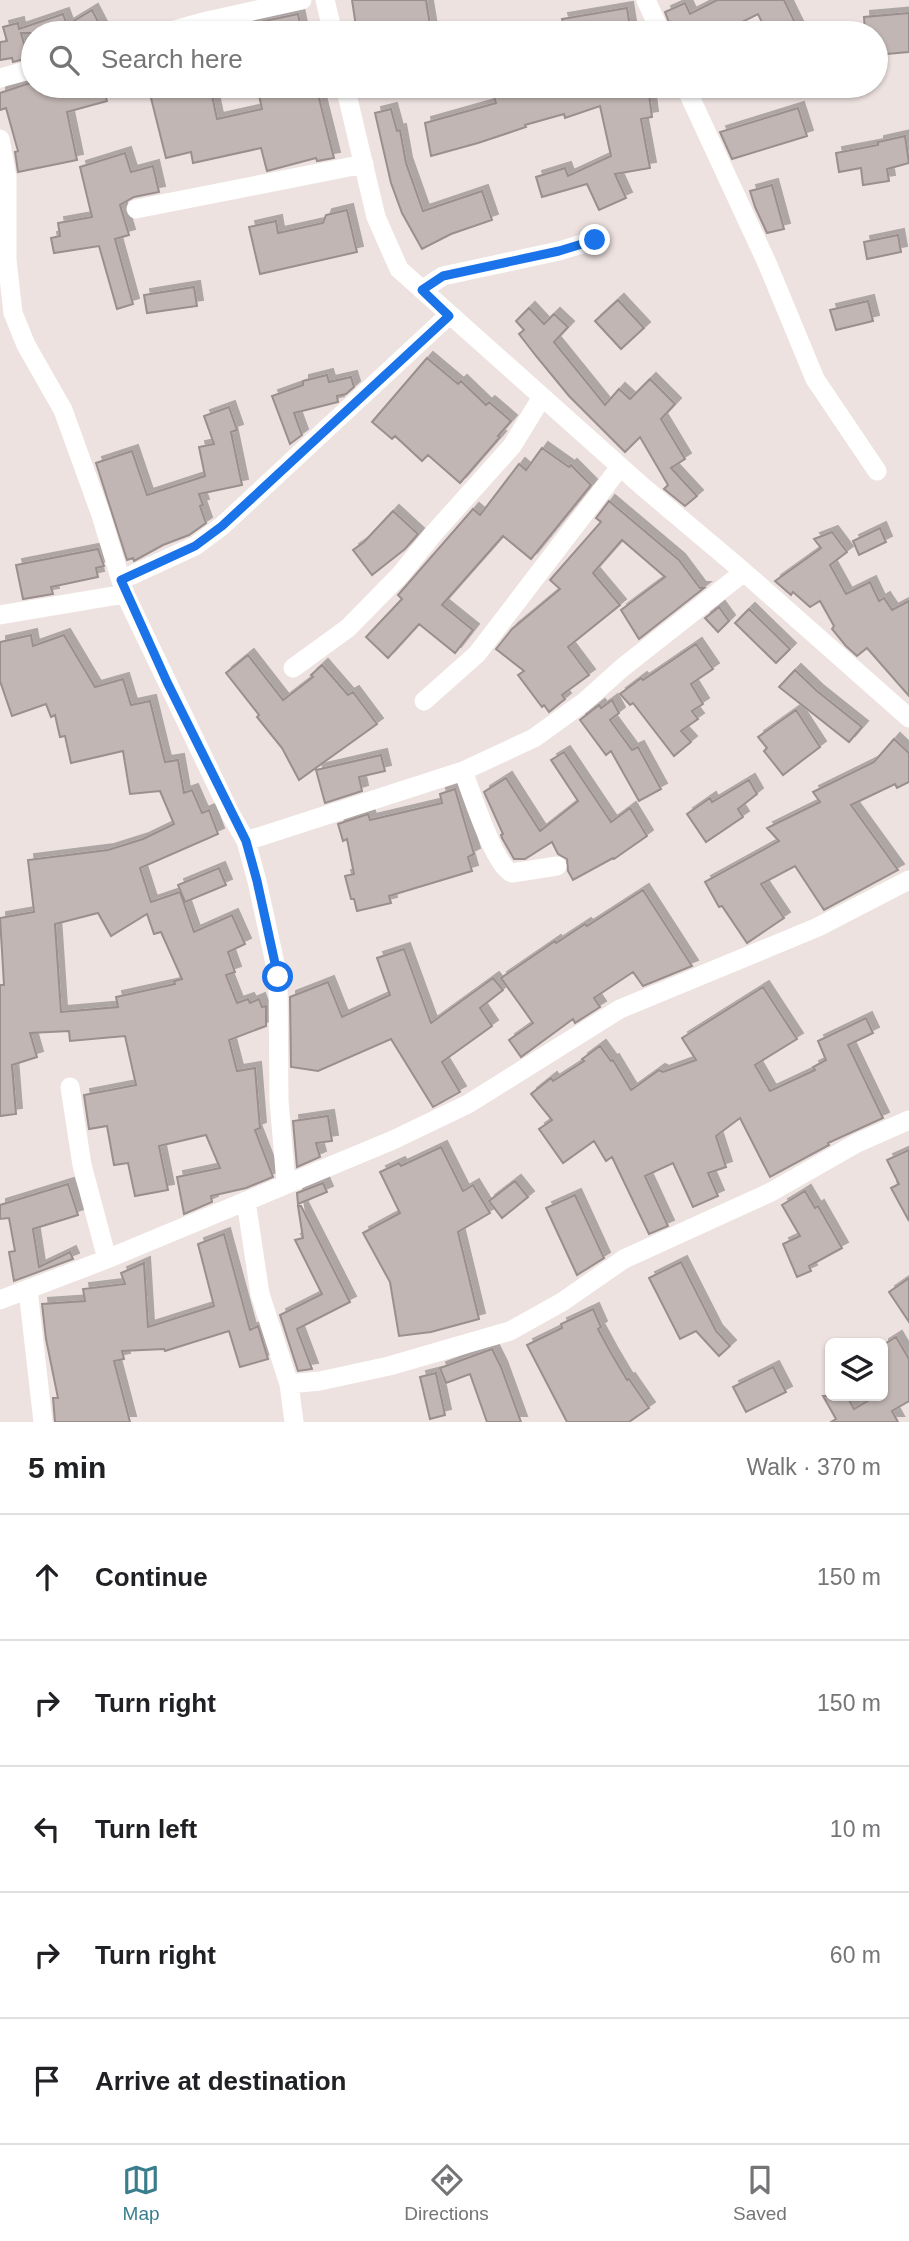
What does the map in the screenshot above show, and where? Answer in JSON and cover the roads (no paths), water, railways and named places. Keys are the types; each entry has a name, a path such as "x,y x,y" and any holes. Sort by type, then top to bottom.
{"street":[{"path":"207,21 302,0"},
{"path":"325,0 330,21"},
{"path":"646,0 656,21"},
{"path":"0,78 21,72"},
{"path":"348,98 376,217 399,269 620,467 909,718"},
{"path":"691,98 767,263 815,379 877,471"},
{"path":"0,139 7,177 7,260 13,313 26,345 62,410 101,515 123,587 231,815 246,841 257,881 278,977 279,1101 286,1183"},
{"path":"136,209 364,164"},
{"path":"422,290 443,276 559,251 595,240"},
{"path":"0,615 123,587 195,546 222,526 449,316"},
{"path":"293,668 348,628 400,575 512,446 542,397"},
{"path":"424,701 477,654 620,467"},
{"path":"246,841 463,771 534,738 584,702 622,668 744,572"},
{"path":"463,771 488,836 506,871 512,873 556,866"},
{"path":"0,1300 107,1259 393,1140 468,1104 620,1009 818,927 909,880"},
{"path":"71,1087 82,1165 107,1259"},
{"path":"289,1384 320,1381 389,1366 510,1331 562,1302 624,1259 771,1192 857,1143 909,1120"},
{"path":"246,1201 260,1294 289,1384 294,1422"},
{"path":"28,1290 43,1422"}]}
